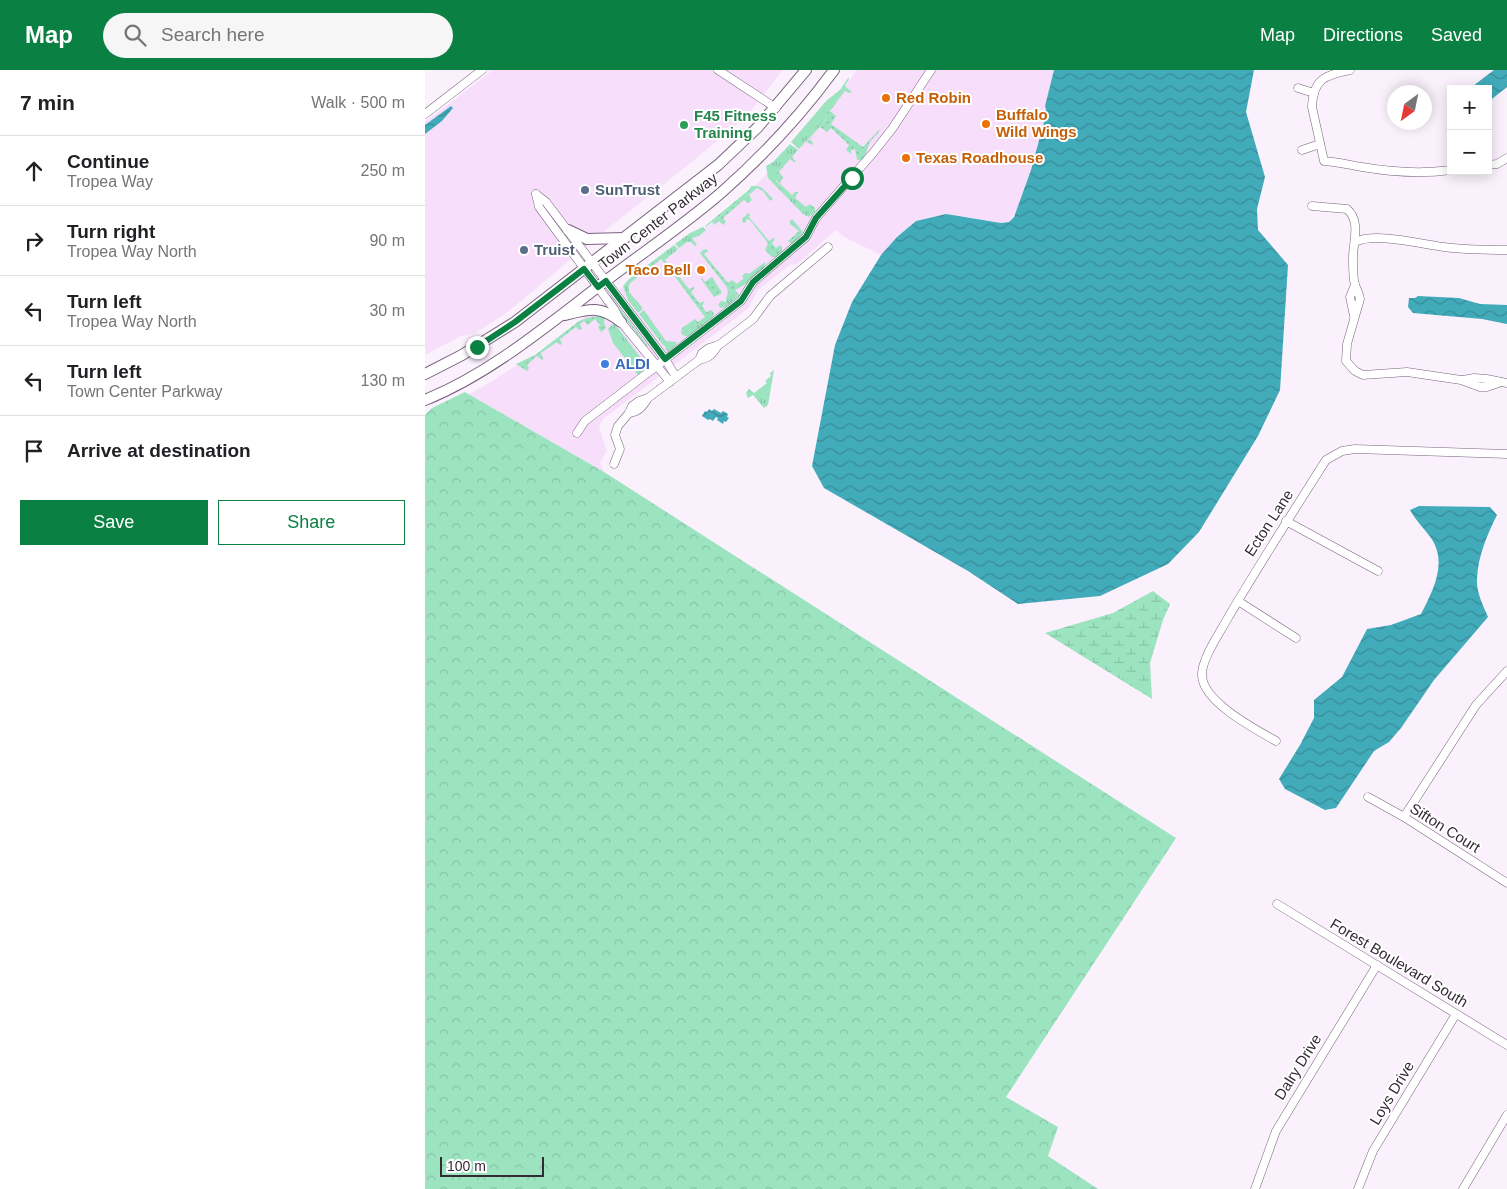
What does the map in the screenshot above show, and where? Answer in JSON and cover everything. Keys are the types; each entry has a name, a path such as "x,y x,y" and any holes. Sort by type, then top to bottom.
{"main road":[{"name":"Town Center Parkway","path":"426,373 461,356 515,322 718,165 759,127 806,70"},
{"name":"Town Center Parkway","path":"425,400 477,374 538,333 722,192 776,142 807,106 834,70"},
{"path":"568,230 587,240 625,238"},
{"path":"561,315 599,309 611,314 621,322"}],"street":[{"path":"425,114 482,70"},
{"path":"718,70 776,108"},
{"path":"577,433 585,421 741,301 753,282 806,237 816,218 860,169 891,130 931,70"},
{"path":"1350,70 1330,74 1322,79 1314,93 1311,107 1324,161 1431,173 1447,171"},
{"path":"1298,88 1314,93"},
{"path":"1302,150 1320,144"},
{"path":"1492,165 1507,158"},
{"path":"588,265 568,230 546,202 536,194 539,207 665,359 673,379"},
{"path":"1313,206 1347,209 1351,213 1356,233 1353,260 1355,285 1360,299 1347,344 1346,361 1355,371 1363,375 1407,372 1461,380 1481,378 1504,383"},
{"path":"1355,242 1363,238 1405,240 1444,247 1507,250"},
{"path":"614,464 620,449 615,431 629,414 643,406 648,398 699,360 713,354 719,345 754,318 770,296 828,247"},
{"path":"602,284 621,322 656,366 673,379"},
{"name":"Ecton Lane","path":"1276,741 1218,704 1209,695 1201,675 1207,654 1257,568 1326,460 1343,451 1355,449 1507,454"},
{"path":"1287,521 1378,571"},
{"path":"1238,601 1297,638"},
{"path":"1404,817 1476,705 1507,671"},
{"name":"Sifton Court","path":"1368,797 1404,817 1507,883"},
{"name":"Forest Boulevard South","path":"1277,904 1507,1045"},
{"name":"Dalry Drive","path":"1255,1189 1269,1148 1280,1125 1377,966"},
{"name":"Loys Drive","path":"1358,1189 1373,1151 1457,1014"},
{"path":"1463,1189 1507,1115"}],"shaded area":[{"path":"493,70 783,70 747,116 509,311 476,333 461,336 425,355 425,122"},
{"path":"857,70 1054,70 1045,105 1044,122 1031,170 1017,209 1009,222 1001,223 946,214 931,217 916,221 897,237 881,255 844,237 836,230 796,265 791,264 758,290 749,308 603,419 599,427 607,451 600,462 604,472 469,394 518,364 532,358 692,235 705,229 749,192 809,131"}],"green space":[{"path":"848,78 846,87 827,113 824,122 799,149 791,142 827,100 840,90"},
{"path":"846,87 852,92 845,91 830,111 836,116 831,124 863,147 880,129 870,142 862,160 857,160 855,149 851,150 851,154 846,150 849,145 831,128 827,132 820,127 810,139 813,143 812,145 807,142 800,150 824,122 827,113"},
{"path":"790,144 798,150 777,172 776,181 808,210 809,217 803,214 768,178 766,166 773,162"},
{"path":"798,150 792,157 796,162 790,159 779,172 783,177 780,183 792,195 798,192 795,198 806,207 810,204 815,208 815,212 809,217 807,210 775,179 777,172"},
{"path":"751,186 758,186 713,223 705,226 750,189"},
{"path":"758,186 773,199 770,201 763,191 757,188 749,195 752,200 748,203 744,200 723,218 726,222 723,225 719,221 714,225 713,223"},
{"path":"748,213 749,217 769,241 773,238 775,239 772,243 776,248 780,245 782,248 782,253 777,257 772,257 765,250 768,243 750,220 747,219 743,223 742,219"},
{"path":"792,219 803,232 794,243 790,243 788,241 799,231 790,224"},
{"path":"703,227 706,230 699,236 692,238 697,245 695,246 691,242 687,242 679,248 675,244 690,233"},
{"path":"674,245 678,249 665,260 669,266 661,259 629,284 629,292 642,307 642,310 638,313 628,300 623,286 628,280"},
{"path":"707,249 708,251 704,254 728,283 732,280 737,284 744,278 742,276 745,273 749,274 765,262 765,266 746,284 735,290 739,295 738,297 726,286 700,253"},
{"path":"679,268 680,270 677,274 689,289 694,287 691,292 699,303 705,301 702,306 706,312 710,311 707,315 708,317 691,328 684,336 681,333 682,328 695,319 698,322 705,317 673,274"},
{"path":"712,277 721,291 721,294 714,297 701,279 705,282"},
{"path":"726,286 738,297 726,307 721,308 718,305 721,301 726,302 728,292"},
{"path":"610,295 648,346 646,346"},
{"path":"644,310 666,341 677,342 668,351 665,350 666,347 639,314"},
{"path":"710,310 714,313 712,318 689,336 684,336 691,328 707,317 706,315"},
{"path":"599,316 605,318 606,328 601,332 598,327 600,325 595,319 588,325 584,321 580,324 582,329 579,330 576,327 560,339 562,344 560,345 557,342 541,353 542,360 537,356 527,365 529,368 527,371 516,364 535,355 579,321"},
{"path":"614,323 647,364 645,370 638,375 613,343 608,329"},
{"path":"774,370 768,405 764,408 753,395 748,398 746,393 749,389 754,393 767,383 765,381"},
{"path":"465,392 604,472 1176,838 1006,1097 1058,1127 1048,1156 1098,1189 425,1189 425,415 432,408"},
{"path":"1153,591 1170,604 1150,663 1152,699 1045,633 1113,613"}],"water":[{"path":"1054,70 1254,70 1246,112 1265,177 1257,209 1258,230 1288,265 1280,390 1258,436 1199,532 1168,564 1100,596 1018,604 968,571 824,488 812,466 835,345 852,302 881,255 897,237 916,221 946,214 1001,223 1009,222 1014,217 1031,170 1044,122 1041,113 1046,110 1045,106"},
{"path":"1494,70 1507,70 1507,87 1492,99 1492,85 1474,85"},
{"path":"451,106 453,108 442,121 425,134 425,125"},
{"path":"1418,296 1459,298 1480,304 1507,305 1507,324 1482,319 1413,313 1408,307 1409,298"},
{"path":"709,409 712,411 714,409 721,413 723,411 728,414 727,417 729,418 723,424 716,417 713,421 708,420 702,416"},
{"path":"1419,506 1490,507 1497,515 1479,562 1477,579 1480,598 1488,617 1434,680 1401,728 1389,742 1374,751 1336,808 1325,810 1285,789 1279,779 1314,718 1314,700 1342,677 1367,629 1391,625 1421,614 1437,576 1438,557 1436,547 1431,538 1410,510"}],"place":[{"name":"Red Robin","path":"886,98"},
{"name":"Buffalo Wild Wings","path":"986,124"},
{"name":"F45 Fitness Training","path":"684,125"},
{"name":"Texas Roadhouse","path":"906,158"},
{"name":"SunTrust","path":"585,190"},
{"name":"Truist","path":"524,250"},
{"name":"Taco Bell","path":"701,270"},
{"name":"ALDI","path":"605,364"}],"route":[{"path":"477,347 515,322 584,269 598,287 606,281 665,359 741,301 753,282 806,237 816,218 852,178"}]}
